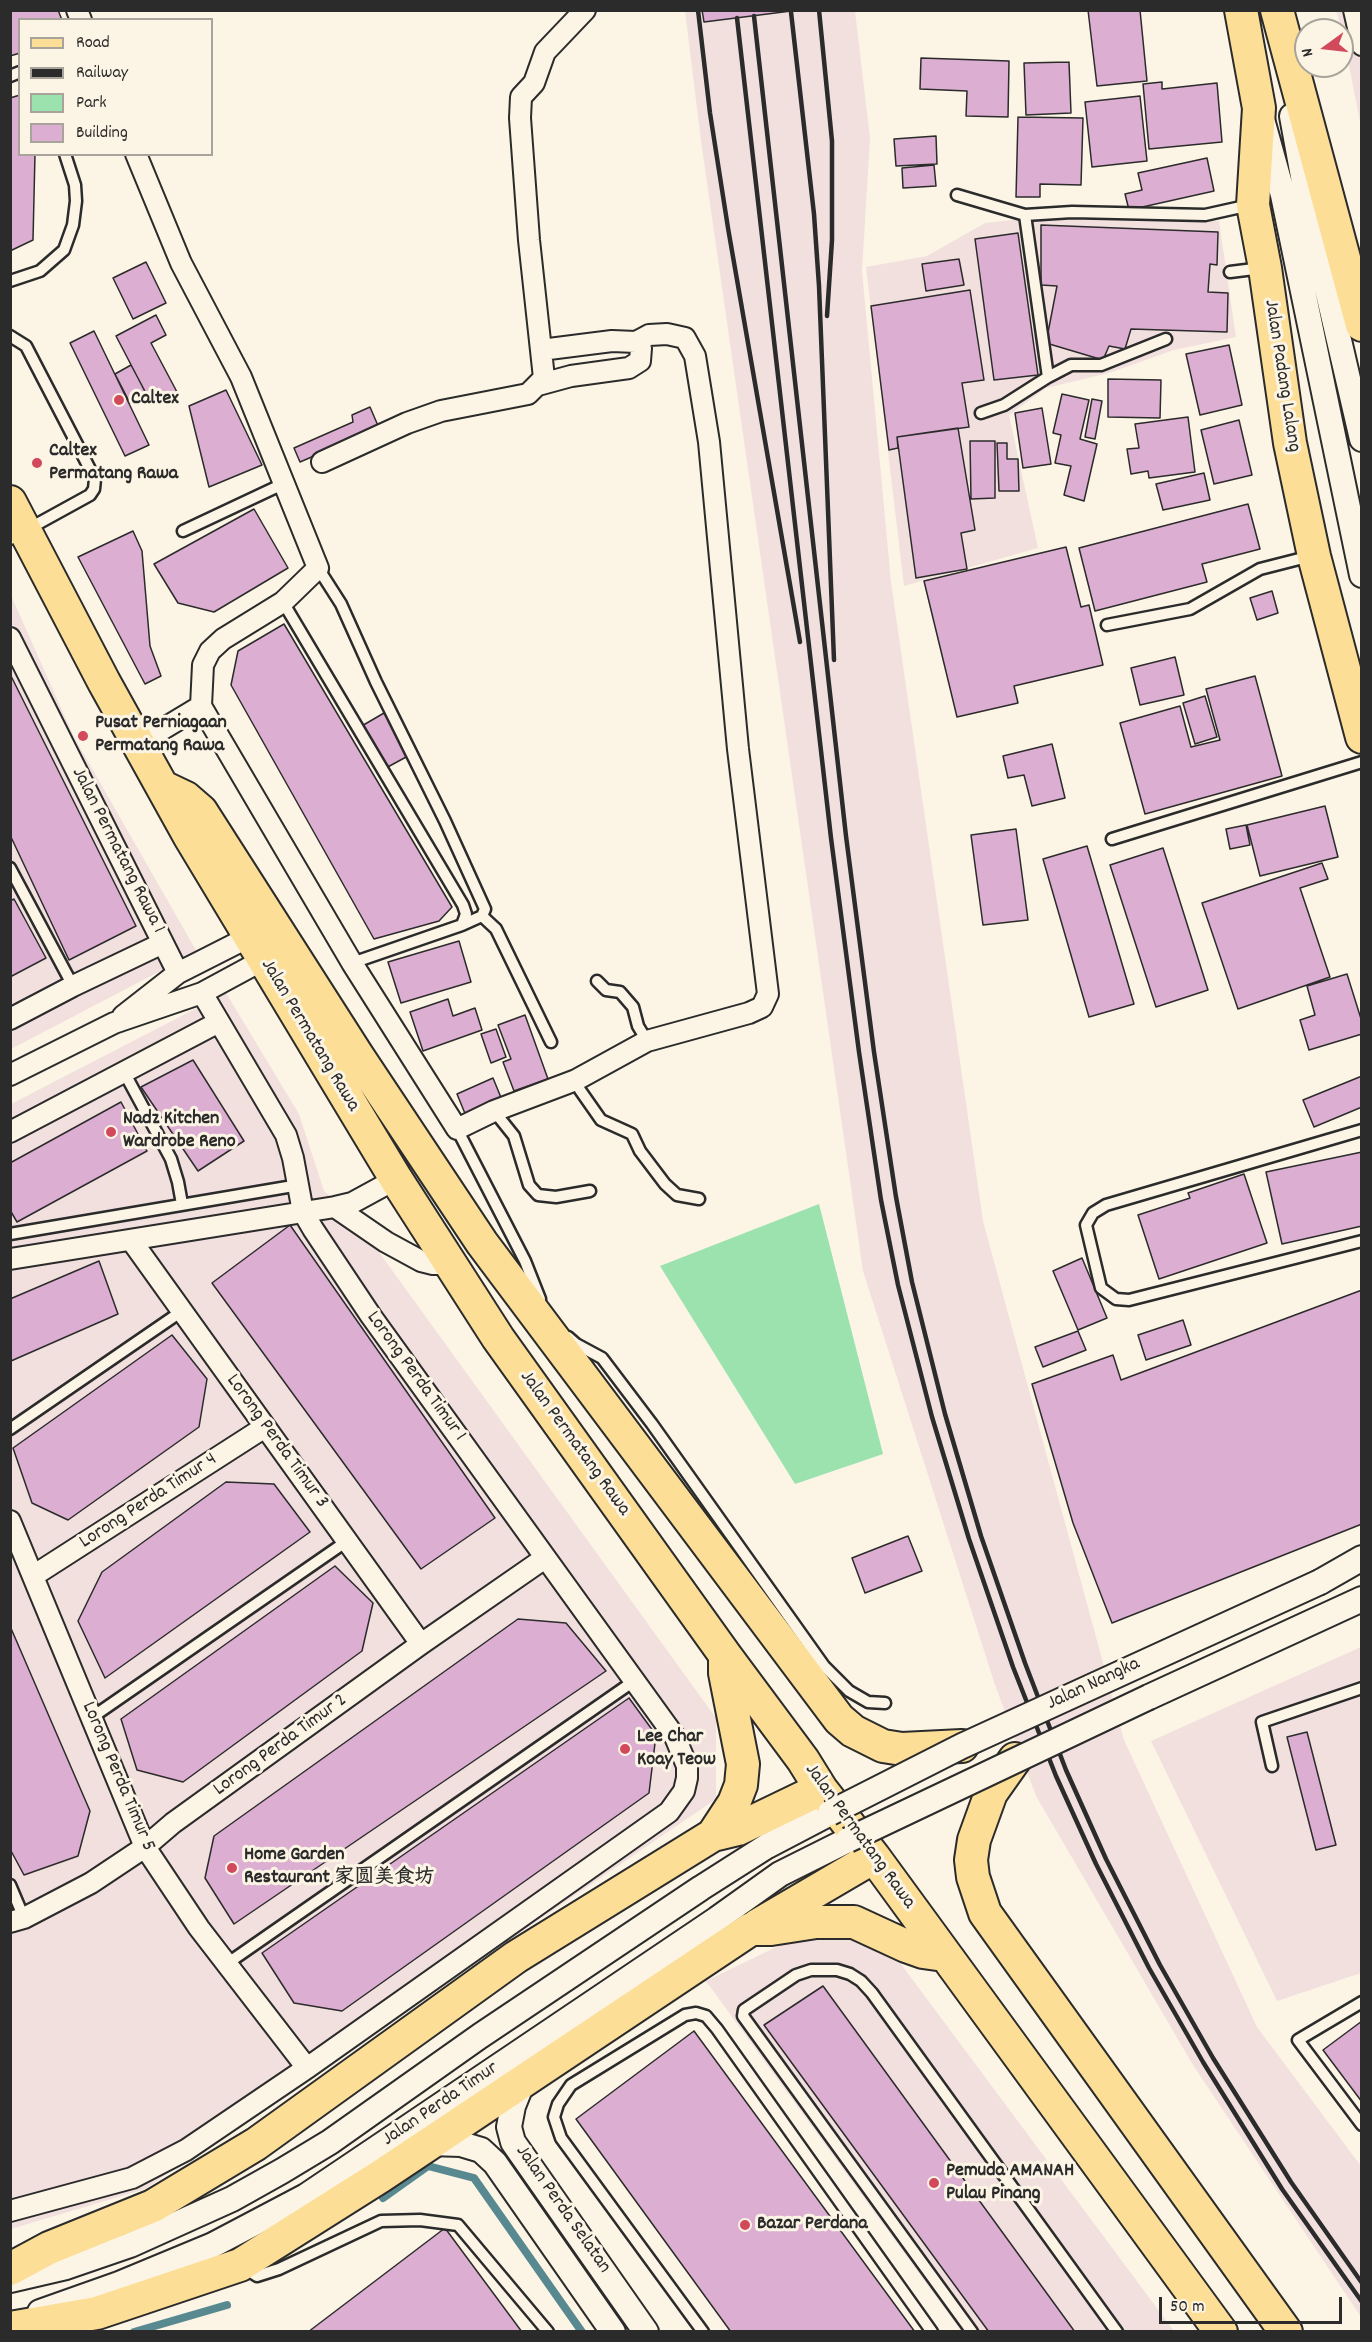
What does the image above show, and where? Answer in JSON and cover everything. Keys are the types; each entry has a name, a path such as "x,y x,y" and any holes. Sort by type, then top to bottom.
{"main road":[{"name":"Jalan Padang Lalang","path":"1242,10 1259,108 1253,205 1265,267 1290,443 1314,556 1362,737"},
{"path":"1275,10 1362,325"},
{"name":"Jalan Permatang Rawa","path":"10,502 18,535 138,744 173,792 256,949 396,1179 498,1338 803,1760 826,1801 874,1857 1221,2331"},
{"path":"173,792 201,811 220,838 357,1055 482,1243 838,1719 861,1736 883,1746 902,1749 962,1746"},
{"path":"713,1835 734,1803 741,1785 743,1764 725,1673 725,1655"},
{"path":"1015,1759 991,1793 974,1840 971,1860 973,1877 985,1913 1286,2331"},
{"path":"10,2269 49,2248 153,2206 256,2144 516,1957 713,1835 826,1801"},
{"path":"10,2325 97,2313 240,2265 430,2143 751,1929 874,1857"},
{"path":"751,1929 771,1929 816,1922 854,1922 906,1946 923,1952 944,1955"}],"street":[{"path":"322,462 407,423 441,411 528,394 544,378 529,240 520,118 521,97 534,83 545,52 585,10"},
{"path":"1275,10 1311,220 1362,439"},
{"path":"1354,10 1362,45"},
{"path":"1259,108 1283,195 1362,575"},
{"path":"137,156 181,263 241,377 318,568 283,602 223,639 210,651 203,665 201,706 352,963 457,1129 494,1111 576,1080 646,1041 749,1013 762,1007 768,994 738,749 709,442 695,356 685,338 667,334 649,335 636,342 612,341 541,350"},
{"path":"538,385 571,376 629,368 640,361 641,348 636,342"},
{"name":"Jalan Permatang Rawa 1","path":"10,638 163,943 10,1019"},
{"path":"138,744 201,706"},
{"path":"163,943 178,974"},
{"path":"114,1023 178,974 256,949"},
{"path":"10,1075 114,1023 202,993 256,949"},
{"name":"Lorong Perda Timur 1","path":"202,993 286,1135 303,1212 371,1316 675,1737 687,1766 684,1791 669,1812 307,2068"},
{"path":"10,1132 219,1022"},
{"path":"10,1259 335,1208 352,1203 396,1179"},
{"path":"335,1208 386,1242 420,1261 450,1264"},
{"name":"Lorong Perda Timur 3","path":"131,1240 421,1644"},
{"name":"Lorong Perda Timur 4","path":"33,1576 265,1427"},
{"name":"Lorong Perda Timur 5","path":"10,1521 144,1847 199,1928 307,2068"},
{"name":"Lorong Perda Timur 2","path":"17,1920 92,1883 421,1644 545,1558"},
{"path":"1320,1582 1362,1558"},
{"name":"Jalan Nangka","path":"826,1801 962,1746 1362,1563"},
{"name":"Jalan Nangka","path":"848,1840 1015,1759 1362,1599"},
{"name":"Jalan Perda Timur","path":"10,2280 66,2267 130,2245 232,2199 282,2171 330,2142 489,2030 767,1846 826,1801"},
{"name":"Jalan Perda Timur","path":"10,2325 119,2284 213,2245 306,2196 717,1919 780,1874 848,1840"},
{"path":"10,2211 132,2178 186,2150 307,2068"},
{"name":"Jalan Perda Selatan","path":"523,2081 513,2106 510,2127 513,2142 646,2331"},
{"name":"Jalan Perda Selatan","path":"430,2143 461,2144 481,2150 495,2163 613,2331"}],"lane":[{"path":"10,281 40,272 64,250 73,225 76,201 75,185 66,156"},
{"path":"957,195 1025,214 1072,212 1205,215 1253,205"},
{"path":"1025,214 1048,377"},
{"path":"1230,272 1265,267"},
{"path":"10,336 26,346 95,479 90,495 18,535"},
{"path":"981,413 1005,405 1071,365 1101,365 1166,339"},
{"path":"183,531 285,483"},
{"path":"1107,625 1190,609 1260,569 1314,556"},
{"path":"318,568 341,604 376,682 446,821 485,909 482,916 462,925 352,963"},
{"path":"283,602 463,905 466,914 462,925"},
{"path":"1112,839 1362,762"},
{"path":"10,868 73,986"},
{"path":"482,916 496,929 551,1042"},
{"path":"597,981 606,990 620,992 633,1006 638,1026 646,1041"},
{"path":"124,1072 171,1159 182,1204"},
{"path":"576,1080 580,1090 601,1120 632,1134 640,1151 677,1196 699,1199"},
{"path":"494,1111 514,1136 529,1185 538,1195 556,1197 590,1191"},
{"path":"457,1129 525,1261 538,1295 554,1324 576,1344 602,1358 652,1424 824,1666 849,1691 868,1702 885,1703"},
{"path":"1362,1130 1106,1205 1093,1213 1086,1225 1101,1288 1116,1299 1129,1300 1362,1241"},
{"path":"10,1234 298,1185"},
{"path":"10,1429 182,1311"},
{"path":"91,1718 347,1541"},
{"path":"228,1963 634,1681"},
{"path":"1272,1766 1262,1722 1362,1688"},
{"path":"10,1885 17,1920"},
{"path":"972,2331 743,2016 744,2010 796,1975 811,1970 837,1970 861,1981 873,1994 1117,2331"},
{"path":"1362,2002 1298,2040 1362,2125"},
{"path":"703,2331 561,2138 554,2117 558,2104 571,2085 685,2015 696,2013 706,2016 717,2029 932,2331"},
{"path":"240,2265 256,2276 279,2270 381,2222 420,2220 458,2225 548,2331"}],"shaded area":[{"path":"685,11 855,11 870,138 862,271 891,582 983,1221 1124,1740 1257,2027 1361,2166 1361,2317 1193,2065 1036,1796 994,1682 863,1271 701,141"},
{"path":"1336,11 1361,11 1361,127 1351,78 1354,78 1354,18 1338,18"},
{"path":"1056,215 1219,221 1236,337 1174,350 1109,373 1046,388 1009,415 1038,548 904,586 866,267 927,256 985,223"},
{"path":"10,593 74,737 197,952 11,1049"},
{"path":"226,993 299,1114 324,1191 350,1212 716,1718 716,1799 145,2189 11,2229 11,1104"},
{"path":"1361,1647 1361,1973 1277,2001 1151,1741"},
{"path":"843,1934 895,1956 1174,2331 961,2331 706,1981 797,1937"}],"green space":[{"path":"819,1204 883,1454 795,1484 660,1266"}],"building":[{"path":"10,10 58,10 61,18 18,18 18,54 10,56"},
{"path":"702,10 799,10 704,22"},
{"path":"1088,10 1140,10 1147,81 1097,86"},
{"path":"921,58 1009,61 1008,117 966,116 967,91 920,89"},
{"path":"1069,62 1071,113 1026,115 1024,63"},
{"path":"1162,82 1162,89 1217,83 1222,142 1149,149 1143,84"},
{"path":"18,96 18,156 35,156 33,240 10,251 10,98"},
{"path":"1140,96 1147,161 1092,167 1085,102"},
{"path":"1018,117 1083,118 1081,185 1040,184 1040,197 1016,197"},
{"path":"936,136 937,164 896,166 894,139"},
{"path":"1207,158 1214,191 1129,210 1125,194 1142,190 1138,173"},
{"path":"934,165 936,186 903,188 902,168"},
{"path":"1041,225 1218,232 1217,265 1210,264 1208,292 1228,293 1227,332 1131,329 1125,349 1109,346 1103,360 1046,343 1057,286 1041,285"},
{"path":"1018,233 1038,375 994,380 975,239"},
{"path":"959,259 964,285 926,291 922,264"},
{"path":"146,262 166,303 133,319 113,278"},
{"path":"970,290 984,380 962,383 969,427 897,437 898,448 889,450 871,306"},
{"path":"156,315 166,335 151,343 177,392 152,405 116,336"},
{"path":"94,331 149,445 125,456 70,343"},
{"path":"1229,345 1242,405 1200,415 1186,354"},
{"path":"131,365 147,395 130,403 115,374"},
{"path":"1108,379 1161,380 1160,418 1108,417"},
{"path":"226,390 262,465 209,487 189,406"},
{"path":"1062,394 1089,400 1080,439 1097,444 1084,501 1064,495 1071,466 1055,463 1061,435 1053,433"},
{"path":"1092,399 1102,401 1095,439 1085,437"},
{"path":"370,407 379,428 300,462 294,448 353,422 352,415"},
{"path":"1042,408 1051,464 1023,468 1015,413"},
{"path":"1188,417 1195,472 1149,478 1148,471 1131,474 1127,449 1139,448 1135,424"},
{"path":"1239,420 1252,475 1214,484 1201,430"},
{"path":"958,428 975,530 961,533 967,569 916,578 897,437"},
{"path":"970,441 995,441 995,498 971,499"},
{"path":"997,443 1007,443 1007,459 1018,459 1019,491 999,491"},
{"path":"1204,473 1210,500 1163,510 1156,484"},
{"path":"1248,504 1260,549 1202,564 1207,582 1095,611 1079,548"},
{"path":"254,509 288,568 214,612 178,603 154,564"},
{"path":"133,531 142,551 150,646 161,676 145,684 78,557"},
{"path":"1066,547 1081,607 1089,605 1103,665 1014,686 1018,703 957,717 924,581"},
{"path":"1272,591 1278,613 1257,620 1250,598"},
{"path":"284,624 452,907 439,921 374,939 231,685 238,651"},
{"path":"1175,657 1184,695 1140,705 1131,668"},
{"path":"10,674 136,926 69,960 10,835"},
{"path":"1255,676 1282,776 1145,814 1120,723 1180,706 1191,747 1220,740 1206,689"},
{"path":"1205,696 1217,737 1195,744 1183,703"},
{"path":"384,713 408,756 384,769 360,727"},
{"path":"1052,744 1065,798 1032,806 1024,775 1008,778 1003,756"},
{"path":"1325,806 1338,857 1260,876 1247,825"},
{"path":"1246,825 1250,845 1230,849 1226,829"},
{"path":"1016,829 1028,920 983,925 971,835"},
{"path":"1087,846 1134,1004 1089,1017 1043,859"},
{"path":"1163,848 1208,990 1156,1007 1110,865"},
{"path":"1322,863 1328,879 1300,888 1330,977 1238,1009 1202,903"},
{"path":"14,899 46,958 10,977 10,901"},
{"path":"459,941 471,982 401,1003 388,962"},
{"path":"1347,974 1362,1022 1362,1034 1309,1050 1300,1020 1315,1015 1307,986"},
{"path":"448,999 453,1016 475,1008 482,1030 423,1051 410,1012"},
{"path":"525,1015 548,1079 514,1091 503,1062 511,1059 498,1025"},
{"path":"496,1029 506,1057 491,1063 481,1034"},
{"path":"193,1060 244,1141 198,1171 141,1087"},
{"path":"1362,1076 1362,1107 1314,1127 1303,1100"},
{"path":"493,1078 502,1100 466,1116 457,1094"},
{"path":"121,1102 147,1151 17,1222 10,1210 10,1163"},
{"path":"1362,1152 1362,1226 1282,1244 1266,1172"},
{"path":"1244,1174 1267,1243 1159,1279 1138,1215 1190,1198 1188,1193"},
{"path":"290,1225 495,1518 421,1569 212,1283"},
{"path":"1082,1258 1107,1318 1078,1330 1053,1271"},
{"path":"99,1261 118,1314 11,1361 10,1299"},
{"path":"1362,1290 1362,1524 1112,1623 1073,1523 1032,1384 1113,1355 1121,1380"},
{"path":"1183,1320 1191,1345 1146,1360 1138,1335"},
{"path":"1078,1331 1086,1350 1043,1367 1035,1347"},
{"path":"172,1335 207,1379 199,1427 68,1520 32,1503 13,1448"},
{"path":"226,1482 274,1484 310,1532 105,1678 78,1621 102,1572"},
{"path":"908,1536 922,1571 865,1593 852,1558"},
{"path":"335,1566 373,1603 362,1651 183,1782 137,1770 121,1719"},
{"path":"518,1619 566,1623 606,1671 234,1924 205,1878 214,1836"},
{"path":"10,1626 90,1811 78,1856 24,1875 10,1849"},
{"path":"629,1698 656,1735 649,1793 342,2011 294,2003 262,1953"},
{"path":"1307,1732 1336,1845 1316,1850 1287,1737"},
{"path":"823,1986 1075,2332 989,2332 764,2025"},
{"path":"1362,2021 1362,2102 1323,2050"},
{"name":"Bazar Perdana","path":"694,2031 915,2332 731,2332 576,2119"},
{"path":"445,2228 522,2332 308,2332"}],"waterway":[{"path":"383,2198 428,2166 474,2178 582,2332"},
{"path":"134,2332 227,2305"}],"railway":[{"path":"698,10 710,113 728,228 800,642"},
{"path":"819,10 832,141 832,240 827,316"},
{"path":"791,12 814,214 819,286 834,660"},
{"path":"754,16 846,836 874,1052 896,1197 912,1282 945,1414 981,1536 1025,1663 1066,1770 1106,1859 1160,1965 1213,2058 1291,2182 1362,2283"},
{"path":"737,18 831,838 859,1052 881,1200 898,1285 932,1417 969,1539 1013,1667 1056,1776 1096,1864 1149,1968 1203,2062 1282,2189 1362,2302"}],"place":[{"name":"Caltex","path":"119,400"},
{"name":"Caltex Permatang Rawa","path":"37,463"},
{"name":"Pusat Perniagaan Permatang Rawa","path":"83,736"},
{"name":"Nadz Kitchen Wardrobe Reno","path":"111,1132"},
{"name":"Lee Char Koay Teow","path":"625,1749"},
{"name":"Home Garden Restaurant 家圆美食坊","path":"232,1868"},
{"name":"Pemuda AMANAH Pulau Pinang","path":"934,2183"},
{"name":"Bazar Perdana","path":"745,2225"}]}
